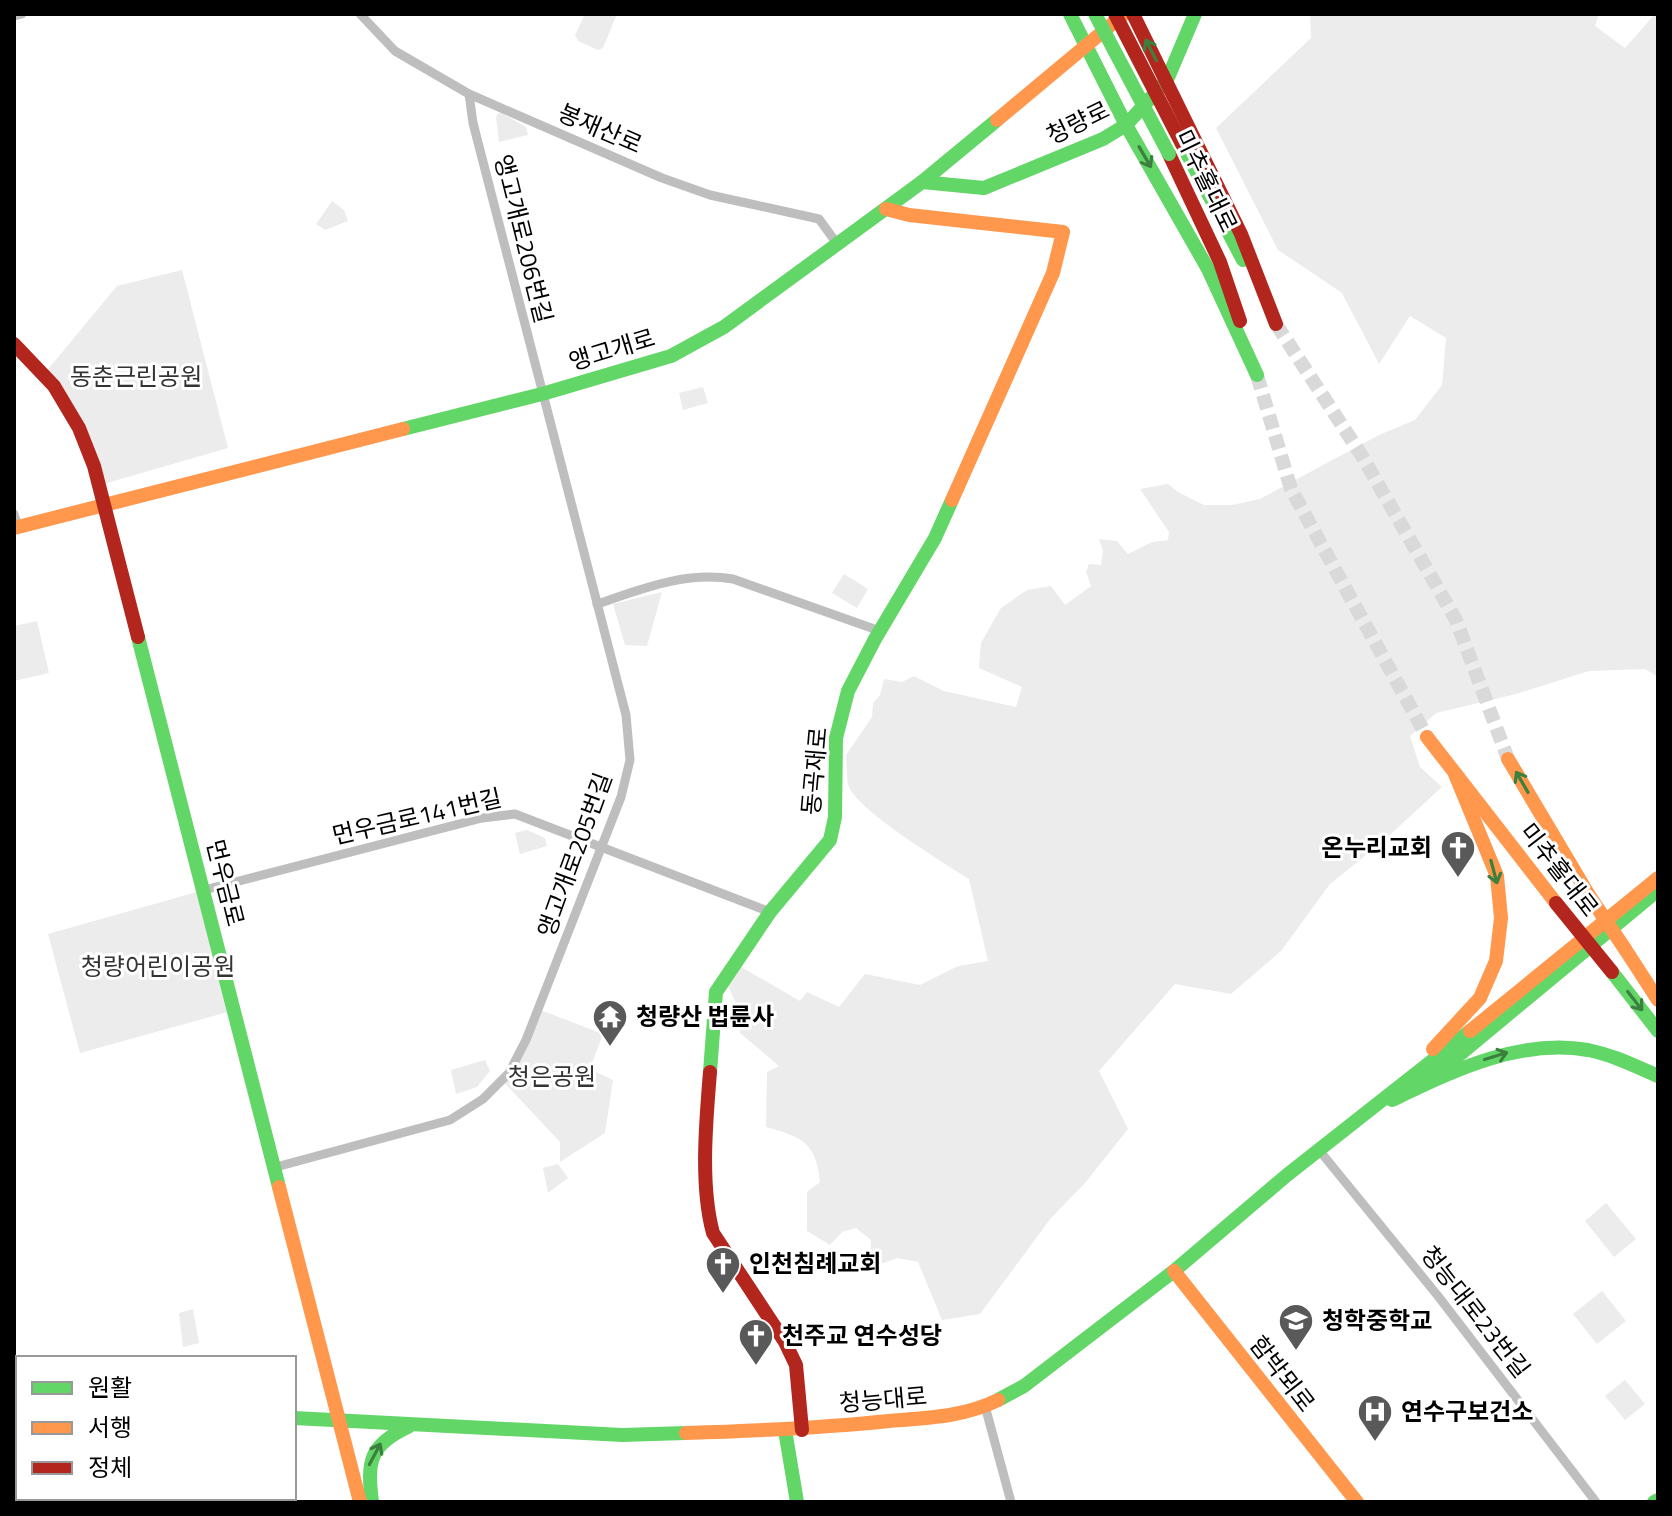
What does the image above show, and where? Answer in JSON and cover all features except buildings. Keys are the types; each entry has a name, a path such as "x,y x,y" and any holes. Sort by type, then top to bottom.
{"main road":[{"path":"1070,14 1126,125"},
{"name":"미추홀대로","path":"1095,14 1169,154 1230,286 1257,375 1208,269 1126,125"},
{"name":"미추홀대로","path":"1115,14 1276,324 1241,234 1167,80"},
{"name":"앵고개로","path":"15,523 105,505 542,394 671,356 724,327 922,182 1124,14"},
{"path":"1133,14 1167,80"},
{"name":"청량로","path":"922,182 984,188 1103,139 1126,125 1167,80 1195,14"},
{"name":"동곡재로","path":"802,1430 796,1365 785,1342 766,1318 713,1233 706,1197 708,1068 716,992 770,912 830,840 835,817 836,738 848,691 935,538 1053,273 1063,232 909,215 886,209"},
{"name":"먼우금로","path":"14,344 58,387 78,420 105,505 360,1502"},
{"name":"미추홀대로","path":"1427,737 1658,1031"},
{"name":"미추홀대로","path":"1508,759 1590,897 1658,1000"},
{"path":"1374,1109 1411,1074 1480,998 1496,961 1501,918 1497,876 1455,774"},
{"path":"1374,1109 1658,878"},
{"path":"1374,1109 1453,1060 1658,890"},
{"path":"1625,949 1658,986"},
{"path":"1374,1109 1451,1072 1502,1053 1553,1045 1610,1055 1658,1076"},
{"name":"청능대로","path":"296,1418 622,1435 802,1430 951,1415 985,1406 1024,1386 1174,1271 1319,1150 1374,1109"},
{"name":"함박뫼로","path":"1174,1271 1357,1502"},
{"path":"372,1502 368,1477 369,1462 375,1449 384,1439 414,1424"},
{"path":"785,1430 797,1502"}],"street":[{"path":"14,16 22,14"},
{"name":"봉재산로","path":"360,14 395,51 469,94 662,178 710,195 819,219 838,245"},
{"name":"앵고개로206번길","path":"469,94 473,123 542,394"},
{"name":"앵고개로205번길","path":"276,1167 450,1120 483,1099 509,1073 526,1040 621,797 630,760 626,715 542,394"},
{"path":"597,604 671,580 714,576 733,579 880,631"},
{"name":"먼우금로141번길","path":"204,890 500,815 515,814 770,912"},
{"name":"청능대로23번길","path":"1319,1150 1438,1296 1596,1502"},
{"path":"985,1406 1011,1502"}],"green space":[{"path":"585,14 617,14 603,48 598,50 578,41 575,35"},
{"path":"1310,14 1599,14 1595,26 1625,48 1658,14 1658,677 1645,669 1589,671 1516,694 1436,713 1410,736 1420,767 1442,787 1330,884 1281,951 1231,994 1175,984 1099,1071 1128,1129 1085,1183 1051,1218 980,1314 942,1320 918,1262 897,1258 881,1264 870,1260 871,1240 856,1228 842,1232 830,1245 807,1231 807,1192 820,1182 815,1158 798,1138 766,1127 767,1072 779,1066 740,1033 735,1001 727,984 741,967 800,1001 807,992 839,1007 865,974 920,985 958,966 988,961 969,879 885,823 849,787 846,755 872,717 873,703 880,695 884,679 902,682 914,676 944,691 1016,707 1022,687 979,668 981,643 1001,608 1027,590 1051,586 1065,605 1091,586 1086,572 1089,564 1101,565 1103,551 1099,539 1117,541 1128,554 1152,542 1168,540 1169,532 1140,489 1168,484 1204,505 1232,505 1260,499 1379,435 1415,420 1442,385 1446,338 1410,316 1379,364 1342,293 1278,250 1216,128 1311,38"},
{"path":"500,112 526,127 528,135 499,142 496,116"},
{"path":"332,201 344,210 348,221 325,230 316,224"},
{"name":"동춘근린공원","path":"182,270 228,448 100,485 94,466 45,373 117,286"},
{"path":"703,387 708,403 683,410 679,393"},
{"path":"844,574 868,589 857,608 832,593"},
{"path":"662,592 647,646 625,645 613,604"},
{"path":"37,621 49,673 14,681 14,626"},
{"path":"527,830 545,838 547,846 520,854 515,833"},
{"name":"청량어린이공원","path":"204,890 235,1010 80,1053 48,934"},
{"name":"청은공원","path":"538,1009 603,1034 590,1069 613,1080 605,1133 560,1162 560,1142 502,1080"},
{"path":"485,1060 490,1071 477,1087 456,1094 451,1070"},
{"path":"558,1164 568,1178 548,1193 543,1168"},
{"path":"1606,1203 1636,1239 1614,1257 1585,1221"},
{"path":"1602,1291 1626,1321 1597,1344 1573,1314"},
{"path":"193,1309 199,1343 183,1347 179,1313"},
{"path":"1625,1380 1645,1404 1625,1420 1605,1396"}],"tunnel":[{"path":"1276,324 1362,456 1456,620 1508,759"},
{"path":"1257,375 1291,489 1427,737"}],"traffic: fast":[{"path":"1070,14 1126,125 1208,269 1257,375"},
{"path":"1095,14 1169,154"},
{"path":"922,182 984,188 1103,139 1126,125 1167,80 1195,14"},
{"path":"403,429 542,394 671,356 724,327 922,182 997,120"},
{"path":"1182,144 1243,260"},
{"path":"710,1072 716,992 770,912 830,840 835,817 836,738 848,691 935,538 952,500"},
{"path":"138,637 279,1187"},
{"path":"1418,1081 1453,1060 1658,890"},
{"path":"1612,972 1658,1031"},
{"path":"998,1400 1024,1386 1174,1271 1287,1175 1470,1031"},
{"path":"1392,1100 1463,1068 1537,1049 1588,1050 1658,1076"},
{"path":"296,1418 622,1435 686,1433"},
{"path":"372,1502 370,1476 374,1456 385,1441 408,1427"},
{"path":"785,1430 797,1502"},
{"path":"1654,1502 1658,1500"}],"traffic: slow":[{"path":"997,120 1124,14"},
{"path":"886,209 909,215 1063,232 1053,273 952,500"},
{"path":"14,528 403,429"},
{"path":"1427,737 1556,903"},
{"path":"1508,759 1590,897"},
{"path":"1433,1049 1480,998 1496,961 1501,918 1497,876 1455,774"},
{"path":"1470,1031 1658,878"},
{"path":"1590,897 1625,949"},
{"path":"1625,949 1658,1000"},
{"path":"279,1187 360,1502"},
{"path":"1174,1271 1357,1502"},
{"path":"686,1433 931,1418 972,1410 998,1400"}],"traffic: jam":[{"path":"1115,14 1182,144"},
{"path":"1133,14 1241,234 1276,324"},
{"path":"1169,154 1220,262 1240,321"},
{"path":"14,344 54,386 79,428 94,466 138,637"},
{"path":"1556,903 1612,972"},
{"path":"710,1072 705,1174 713,1233 785,1342 796,1365 802,1430"}],"place":[{"name":"온누리교회","path":"1458,879"},
{"name":"청량산 법륜사","path":"610,1048"},
{"name":"인천침례교회","path":"723,1295"},
{"name":"청학중학교","path":"1296,1352"},
{"name":"천주교 연수성당","path":"756,1367"},
{"name":"연수구보건소","path":"1375,1443"}]}
